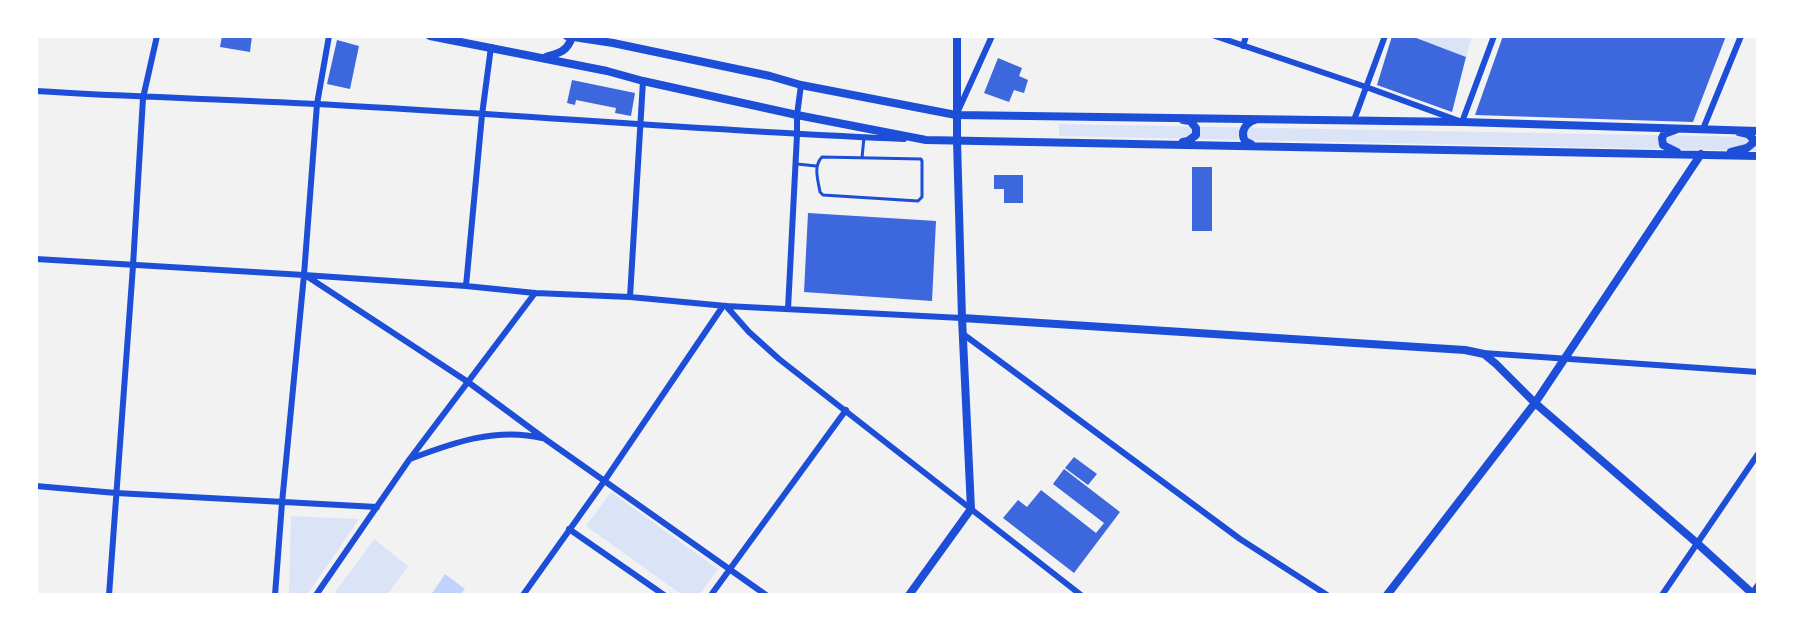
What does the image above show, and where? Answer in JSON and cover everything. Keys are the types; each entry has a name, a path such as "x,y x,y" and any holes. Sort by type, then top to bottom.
{"main road":[{"path":"430,36 607,71 642,81 796,115 926,140 1758,156"},
{"path":"542,58 567,49 569,37 614,40 801,84 956,115 1264,118 1758,130"},
{"path":"1174,144 1188,141 1196,135 1196,128 1190,121 1176,118"},
{"path":"1263,146 1245,141 1242,136 1246,125 1264,118"},
{"path":"1690,129 1670,131 1664,134 1662,141 1667,147 1677,152 1696,154"},
{"path":"1713,155 1748,148 1753,143 1753,139 1748,134 1728,130"}],"street":[{"path":"109,595 143,98 157,36"},
{"path":"275,595 317,104 329,36"},
{"path":"909,595 971,509 962,318 956,115 957,36"},
{"path":"956,115 992,36"},
{"path":"1215,36 1462,122 1494,36"},
{"path":"1243,46 1246,36"},
{"path":"1354,120 1384,36"},
{"path":"1703,129 1740,36"},
{"path":"466,286 482,115 491,47"},
{"path":"630,297 642,81"},
{"path":"788,309 797,135 796,115 801,84"},
{"path":"36,91 143,98 317,104 797,135 926,140"},
{"path":"1387,595 1534,403 1696,154"},
{"path":"36,259 466,286 535,293 630,297 724,306 962,318 1464,350 1563,360 1758,372"},
{"path":"304,275 468,382 766,595"},
{"path":"316,595 409,460 535,293"},
{"path":"724,306 779,359 1081,595"},
{"path":"523,595 724,306"},
{"path":"963,334 1240,539 1327,595"},
{"path":"1480,353 1496,364 1534,403 1698,543 1752,594 1758,585"},
{"path":"711,595 846,410"},
{"path":"409,460 467,439 525,434 545,439"},
{"path":"1662,595 1758,454"},
{"path":"36,486 116,493 377,507"},
{"path":"569,529 664,595"}],"lane":[{"path":"862,158 864,137"},
{"path":"822,157 921,159 922,197 918,201 823,195 820,192 816,166 822,157"},
{"path":"795,164 816,166"}],"shaded area":[{"path":"1411,36 1472,36 1466,57"},
{"path":"1059,124 1758,137 1758,151 1059,136"},
{"path":"611,492 718,569 699,595 682,595 586,526"},
{"path":"291,516 359,519 307,595 289,595"},
{"path":"374,539 408,566 387,595 333,595"}],"water":[{"path":"445,574 465,589 460,595 431,595"}],"building":[{"path":"222,36 252,36 250,52 220,47"},
{"path":"1392,36 1411,36 1466,57 1452,112 1377,85"},
{"path":"1503,36 1726,36 1693,122 1475,115"},
{"path":"337,40 359,46 350,89 327,84"},
{"path":"998,58 1022,68 1019,76 1028,80 1024,93 1014,90 1009,102 984,93"},
{"path":"572,80 635,93 631,116 615,113 616,108 576,100 575,105 567,103"},
{"path":"1192,167 1212,167 1212,231 1192,231"},
{"path":"994,175 1023,175 1023,203 1004,203 1004,189 994,189"},
{"path":"808,213 936,221 932,301 804,292"},
{"path":"1074,457 1097,474 1088,485 1065,468"},
{"path":"1064,469 1120,512 1074,573 1003,518 1018,500 1027,507 1041,490 1096,533 1104,523 1053,484"}]}
